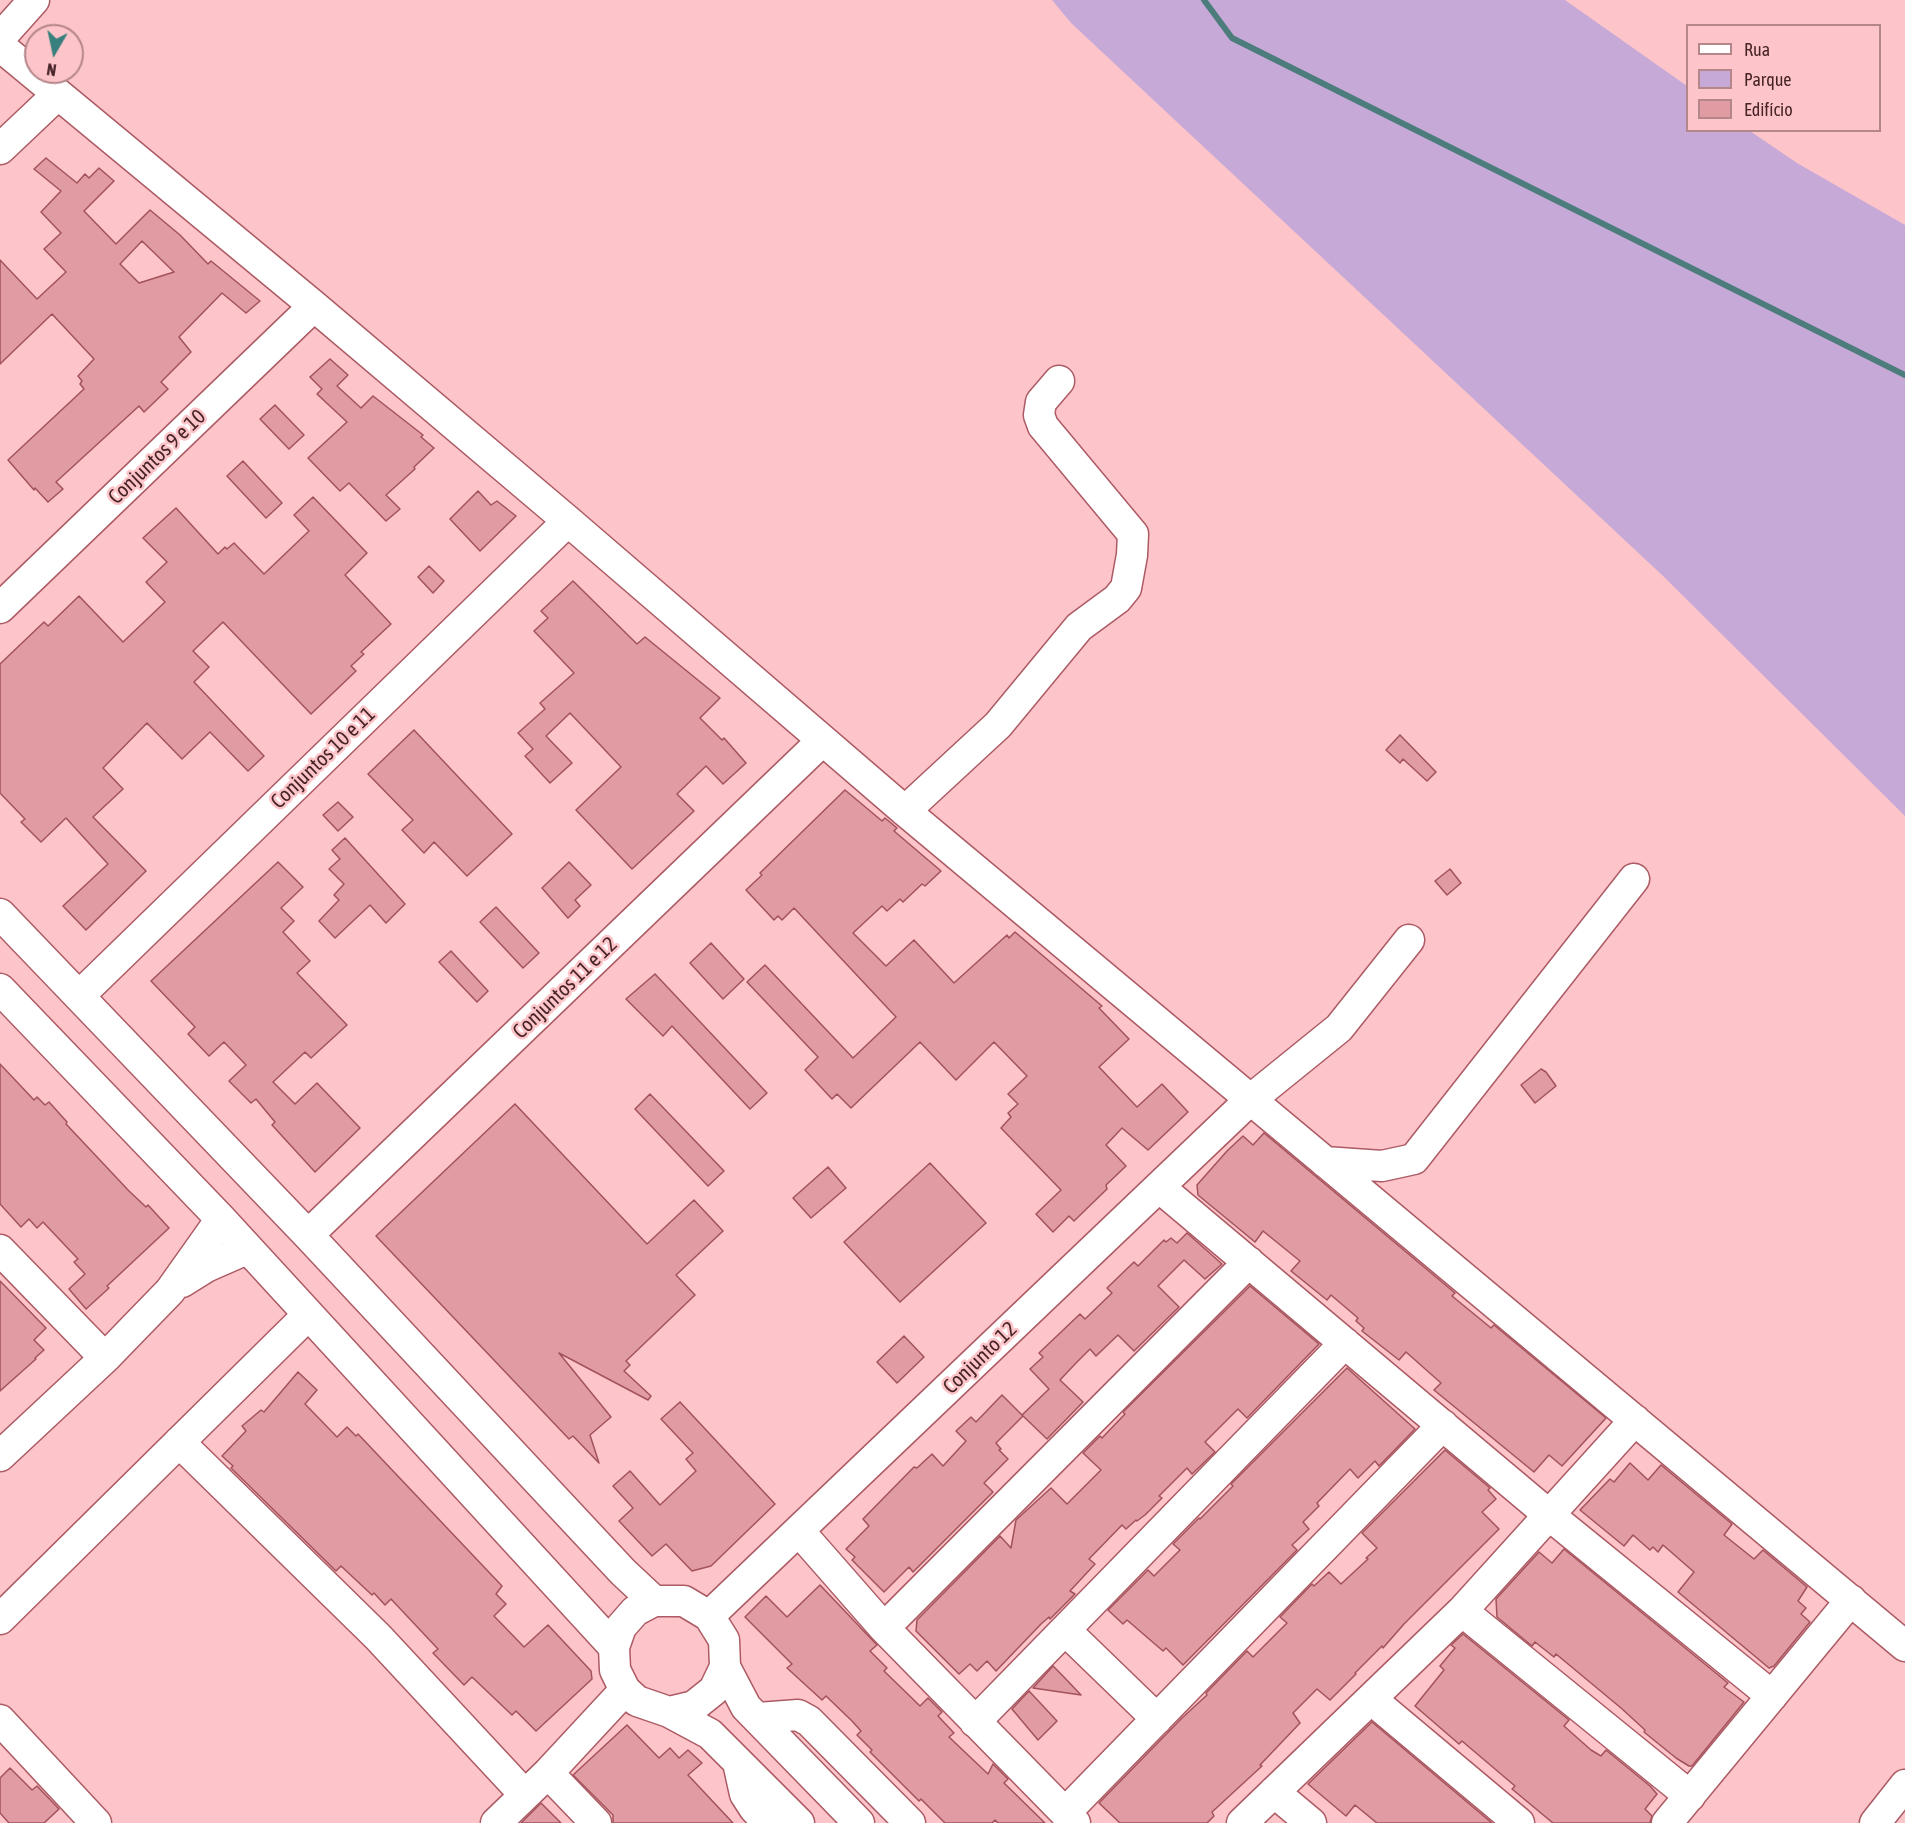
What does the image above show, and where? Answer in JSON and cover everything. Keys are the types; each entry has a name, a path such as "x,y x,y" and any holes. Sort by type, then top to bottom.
{"street":[{"path":"0,38 34,0"},
{"path":"0,46 314,306 905,811 1905,1646"},
{"path":"0,149 57,95"},
{"name":"Conjuntos 9 e 10","path":"0,608 314,306"},
{"path":"905,811 998,725 1079,627 1117,599 1126,588 1133,534 1043,426 1039,415 1041,402 1059,381"},
{"name":"Conjuntos 10 e 11","path":"79,996 568,521"},
{"name":"Conjuntos 11 e 12","path":"308,1235 822,741"},
{"path":"1325,1162 1382,1166 1414,1159 1634,879"},
{"path":"0,914 308,1235 615,1563 654,1601"},
{"name":"Conjunto 12","path":"709,1616 1250,1100 1339,1028 1409,940"},
{"path":"0,990 221,1219 614,1647"},
{"path":"1159,1187 1549,1515 1772,1696"},
{"path":"0,1456 105,1358 170,1291 221,1219"},
{"path":"170,1291 206,1267 248,1249"},
{"path":"0,1250 105,1358"},
{"path":"884,1628 1249,1262"},
{"path":"0,1619 308,1315"},
{"path":"975,1722 1344,1343"},
{"path":"1242,1823 1462,1611 1635,1420"},
{"path":"799,1531 884,1628 1070,1818 1157,1719 1443,1425"},
{"path":"179,1443 378,1637 525,1795"},
{"path":"1667,1823 1851,1600"},
{"path":"799,1823 710,1734 669,1712 637,1701 625,1690 615,1670 614,1647 621,1627 635,1611 654,1601 684,1601 709,1616 724,1640 725,1668 746,1707 859,1823"},
{"path":"1462,1611 1690,1796"},
{"path":"1065,1630 1157,1719"},
{"path":"669,1712 694,1706 714,1690 725,1668"},
{"path":"496,1823 548,1773 625,1690"},
{"path":"1371,1699 1520,1823"},
{"path":"758,1718 798,1715 809,1721 910,1823"},
{"path":"0,1720 96,1823"},
{"path":"739,1761 740,1775 746,1794 754,1808 768,1823"},
{"path":"548,1773 597,1823"},
{"path":"1875,1823 1905,1785"},
{"path":"1274,1792 1311,1823"}],"green space":[{"path":"1052,0 1565,0 1686,85 1686,132 1751,132 1797,163 1905,225 1905,816 1662,575 1071,23"}],"building":[{"path":"46,158 77,183 85,174 89,178 99,168 114,181 84,211 116,244 150,210 180,235 208,264 211,261 260,301 246,313 222,293 179,337 191,352 161,382 168,389 144,412 139,406 56,482 63,489 48,502 35,488 34,490 8,460 84,389 78,376 94,359 52,314 0,364 0,260 37,299 66,272 44,249 61,233 41,212 61,191 34,169","holes":["142,241 174,272 139,283 120,264"]},
{"path":"330,359 348,375 337,386 361,408 373,396 423,435 421,437 434,448 386,495 400,509 386,521 349,483 340,491 308,458 347,422 317,394 322,389 310,377"},
{"path":"275,405 304,435 289,449 260,419"},
{"path":"243,461 282,503 266,518 227,476"},
{"path":"478,491 491,505 497,501 516,516 480,551 450,519"},
{"path":"313,497 367,553 345,575 391,624 361,652 364,654 351,666 356,671 311,714 223,622 193,651 209,667 194,682 264,756 248,771 210,732 182,759 147,723 103,768 123,789 93,817 146,871 86,930 63,906 108,864 66,818 41,842 21,822 25,819 0,793 0,664 44,622 48,626 79,596 123,642 165,602 146,582 167,562 143,538 176,508 218,554 225,547 227,549 234,543 264,574 309,531 294,515"},
{"path":"429,566 444,581 433,593 418,577"},
{"path":"573,581 637,644 645,637 720,698 700,718 722,740 724,738 746,763 723,784 706,766 677,794 694,811 632,869 576,810 621,767 570,713 546,736 572,763 550,783 525,756 533,749 518,733 545,709 540,703 574,673 534,631 548,618 541,611"},
{"path":"414,730 512,834 467,876 434,842 424,853 402,830 413,820 368,774"},
{"path":"1400,735 1436,772 1427,781 1403,759 1400,763 1386,750"},
{"path":"845,790 882,821 885,818 897,828 894,831 941,871 925,886 922,884 903,902 900,899 887,911 882,906 853,933 886,966 914,940 954,983 1007,935 1009,938 1015,932 1102,1006 1099,1008 1129,1039 1099,1067 1137,1107 1162,1084 1188,1112 1148,1150 1122,1128 1106,1145 1126,1166 1106,1185 1107,1189 1074,1221 1069,1216 1053,1232 1036,1214 1061,1190 1001,1128 1011,1117 1008,1113 1018,1104 1008,1094 1027,1076 994,1042 956,1080 920,1042 851,1108 837,1094 832,1099 805,1070 818,1057 747,982 765,965 853,1058 896,1017 794,908 782,920 778,916 774,920 746,890 762,875 760,873"},
{"path":"338,802 353,817 338,831 323,815"},
{"path":"345,838 405,904 386,923 370,905 335,938 319,921 339,900 334,895 344,884 329,869 340,859 332,850"},
{"path":"278,862 303,887 281,908 294,921 283,932 310,961 297,973 347,1025 311,1058 305,1052 273,1082 295,1104 317,1083 360,1128 315,1172 272,1125 275,1122 256,1099 251,1103 229,1081 246,1065 224,1042 209,1056 188,1034 195,1027 151,981"},
{"path":"569,862 591,885 575,900 580,906 568,918 542,888"},
{"path":"1450,869 1461,883 1447,895 1435,881"},
{"path":"496,907 539,953 523,968 480,922"},
{"path":"711,943 744,979 723,999 690,963"},
{"path":"451,951 488,991 477,1002 439,962"},
{"path":"655,974 767,1093 750,1109 672,1026 663,1036 626,999"},
{"path":"0,1064 34,1100 37,1097 45,1105 49,1102 67,1122 66,1124 129,1191 146,1207 148,1205 169,1228 86,1309 69,1289 85,1274 74,1262 78,1259 43,1222 37,1228 29,1219 21,1227 0,1204"},
{"path":"1541,1069 1556,1086 1535,1103 1521,1085"},
{"path":"650,1094 724,1171 708,1186 635,1109"},
{"path":"515,1104 647,1244 694,1200 723,1231 676,1275 695,1295 626,1361 630,1365 624,1371 651,1396 648,1400 559,1353 611,1417 590,1435 599,1463 573,1436 569,1439 376,1236"},
{"path":"1264,1133 1455,1293 1452,1296 1491,1328 1494,1325 1606,1418 1562,1466 1549,1455 1534,1472 1434,1390 1441,1383 1406,1352 1399,1360 1362,1331 1364,1328 1356,1321 1358,1318 1331,1295 1327,1300 1291,1271 1300,1261 1263,1231 1255,1242 1198,1195 1197,1185 1227,1151 1243,1136 1253,1145"},
{"path":"930,1163 986,1223 900,1302 844,1242"},
{"path":"828,1167 846,1188 811,1218 793,1198"},
{"path":"1187,1233 1222,1264 1205,1279 1184,1260 1158,1286 1179,1307 1134,1351 1118,1335 1096,1356 1090,1349 1076,1363 1060,1380 1083,1402 1047,1439 1022,1415 1049,1389 1030,1369 1043,1357 1039,1353 1080,1314 1085,1319 1112,1293 1107,1288 1134,1262 1138,1266 1164,1240 1166,1242 1171,1238 1177,1243"},
{"path":"0,1281 46,1328 34,1340 44,1350 0,1391"},
{"path":"1250,1286 1319,1344 1247,1418 1238,1409 1205,1442 1215,1452 1192,1474 1187,1468 1159,1496 1162,1498 1145,1515 1126,1529 1122,1525 1089,1559 1095,1564 1070,1591 1075,1594 1050,1619 1049,1617 1041,1624 996,1671 987,1661 977,1671 970,1664 959,1674 916,1631 917,1620 1000,1536 1011,1548 1016,1520 1051,1488 1067,1504 1101,1470 1083,1453 1100,1436 1102,1438 1125,1414 1123,1412"},
{"path":"904,1336 924,1357 897,1383 877,1362"},
{"path":"1347,1368 1415,1429 1379,1466 1375,1461 1358,1478 1350,1469 1317,1503 1319,1506 1303,1522 1309,1529 1292,1545 1297,1550 1183,1665 1166,1648 1163,1651 1127,1620 1123,1624 1108,1610 1148,1570 1154,1576 1180,1550 1173,1544 1233,1486 1231,1484"},
{"path":"298,1372 317,1390 305,1404 337,1437 347,1427 356,1436 358,1434 502,1586 496,1594 506,1604 494,1616 524,1647 548,1625 591,1671 592,1679 536,1731 516,1711 512,1715 472,1677 464,1685 433,1653 438,1649 391,1599 385,1605 341,1566 336,1571 231,1468 233,1466 222,1456 246,1431 242,1426 261,1410 264,1412"},
{"path":"1002,1395 1023,1416 996,1443 1008,1459 984,1483 993,1492 913,1572 909,1567 884,1592 852,1560 855,1557 846,1549 869,1526 863,1519 914,1467 917,1468 932,1454 943,1466 966,1441 956,1431 971,1417 976,1422"},
{"path":"680,1402 775,1504 711,1566 692,1571 666,1544 652,1556 619,1521 633,1508 613,1486 630,1471 660,1505 696,1471 686,1459 693,1453 661,1419"},
{"path":"1445,1450 1490,1488 1488,1490 1496,1499 1482,1512 1499,1529 1330,1700 1317,1689 1293,1713 1300,1723 1260,1765 1262,1766 1212,1812 1214,1816 1207,1823 1120,1823 1099,1803 1207,1695 1206,1693 1247,1651 1253,1657 1287,1623 1280,1617 1312,1584 1314,1586 1329,1572 1341,1584 1368,1559 1366,1558 1377,1548 1362,1533"},
{"path":"1630,1463 1648,1480 1661,1465 1732,1524 1724,1535 1754,1559 1763,1550 1807,1587 1798,1601 1806,1608 1801,1614 1810,1622 1774,1666 1769,1668 1678,1592 1694,1572 1663,1545 1658,1552 1653,1547 1650,1550 1633,1535 1624,1546 1580,1510 1610,1479 1614,1482"},
{"path":"1564,1549 1728,1683 1724,1687 1744,1702 1692,1766 1676,1758 1644,1732 1645,1730 1621,1708 1556,1654 1554,1657 1535,1642 1532,1646 1497,1617 1496,1599 1539,1552 1552,1563"},
{"path":"820,1585 877,1645 870,1651 887,1668 884,1671 920,1706 928,1698 942,1712 938,1716 954,1733 949,1737 988,1774 993,1764 1008,1779 1004,1783 1045,1823 998,1823 995,1820 992,1823 945,1823 921,1799 919,1801 870,1752 872,1750 857,1735 861,1731 852,1721 826,1696 822,1700 787,1668 792,1664 745,1617 766,1596 787,1617"},
{"path":"1463,1634 1569,1720 1564,1726 1591,1750 1601,1756 1606,1750 1650,1786 1657,1794 1645,1809 1652,1816 1650,1823 1553,1823 1512,1789 1515,1786 1462,1741 1459,1744 1415,1706 1444,1670 1440,1666 1455,1648 1451,1645"},
{"path":"1053,1666 1062,1675 1081,1695 1033,1688"},
{"path":"1029,1691 1057,1721 1038,1740 1012,1709"},
{"path":"1372,1722 1492,1823 1377,1823 1355,1805 1346,1816 1308,1784"},
{"path":"627,1725 659,1758 670,1748 679,1758 688,1750 702,1763 688,1775 733,1823 613,1823 613,1815 573,1775"},
{"path":"10,1768 32,1790 37,1786 59,1809 44,1823 9,1823 0,1813 0,1778"},
{"path":"541,1803 561,1823 521,1823"}],"waterway":[{"path":"1204,0 1232,38 1905,375"}]}
